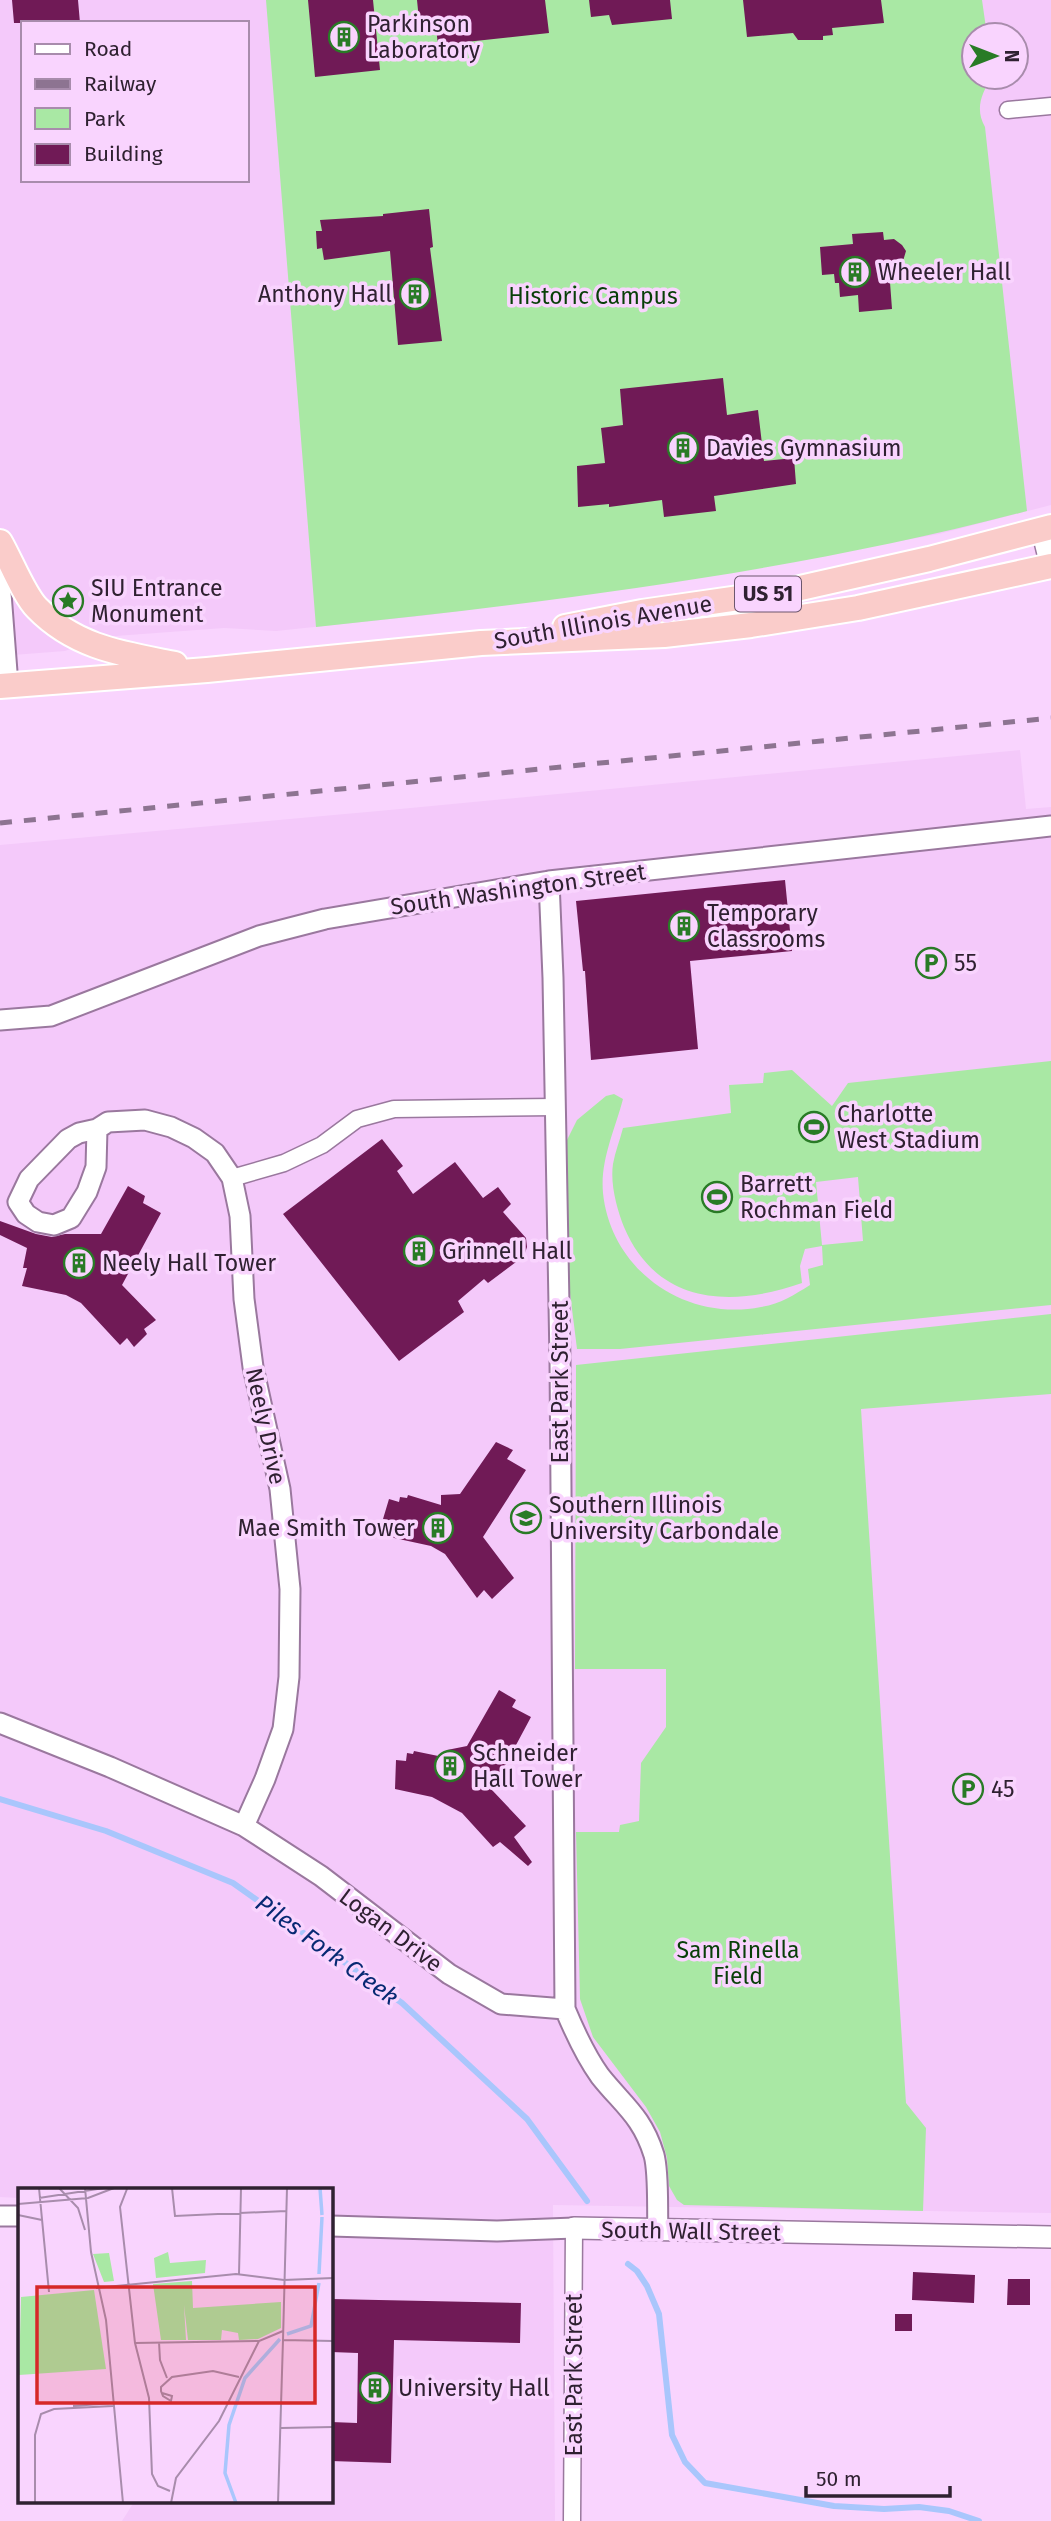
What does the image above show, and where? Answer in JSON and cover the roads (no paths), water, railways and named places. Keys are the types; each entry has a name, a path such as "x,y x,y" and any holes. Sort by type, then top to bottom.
{"highway":[{"name":"South Illinois Avenue","path":"481,643 642,612 787,591 929,559 1046,528"},
{"path":"0,542 35,607 87,645 207,670"},
{"name":"South Illinois Avenue","path":"4,686 207,670 481,643 664,635 858,608 1051,566"}],"main road":[{"path":"1046,528 1051,566"},
{"name":"South Wall Street","path":"574,2228 1051,2237"}],"street":[{"path":"1008,110 1051,106"},
{"path":"0,580 4,686"},
{"name":"South Washington Street","path":"0,1020 51,1016 259,936 325,919 549,881 1051,826"},
{"name":"East Park Street","path":"549,881 556,1107 565,2009"},
{"path":"232,1178 284,1163 322,1145 357,1119 394,1109 556,1107"},
{"name":"Neely Drive","path":"97,1129 96,1167 87,1192 71,1218 54,1225 38,1222 26,1214 18,1202 29,1179 68,1139 97,1129 108,1122 145,1120 171,1127 194,1138 215,1153 232,1178 240,1216 244,1299 253,1367 280,1489 290,1589 289,1677 283,1728 265,1779 244,1826"},
{"name":"Logan Drive","path":"0,1723 244,1826 321,1876 449,1974 501,2004 565,2009"},
{"path":"565,2009 579,2043 601,2076 641,2124 650,2145 655,2159 658,2230"},
{"path":"0,2216 18,2216"},
{"name":"South Wall Street","path":"332,2226 497,2231 574,2228"},
{"name":"East Park Street","path":"572,2521 574,2228"}],"waterway":[{"name":"Piles Fork Creek","path":"0,1799 106,1831 233,1883 402,2003 527,2119 587,2201"},
{"name":"Piles Fork Creek","path":"628,2264 637,2271 647,2286 659,2314 672,2435 685,2462 705,2483 834,2506 884,2509 919,2507 949,2511 979,2521"}],"railway":[{"path":"0,823 1051,718"}],"place":[{"name":"Parkinson Laboratory","path":"344,37"},
{"name":"Wheeler Hall","path":"855,272"},
{"name":"Anthony Hall","path":"415,294"},
{"name":"Davies Gymnasium","path":"683,448"},
{"name":"SIU Entrance Monument","path":"68,601"},
{"name":"Temporary Classrooms","path":"684,926"},
{"name":"55","path":"931,963"},
{"name":"Charlotte West Stadium","path":"814,1127"},
{"name":"Barrett Rochman Field","path":"717,1197"},
{"name":"Grinnell Hall","path":"419,1251"},
{"name":"Neely Hall Tower","path":"79,1263"},
{"name":"Southern Illinois University Carbondale","path":"526,1518"},
{"name":"Mae Smith Tower","path":"438,1528"},
{"name":"Schneider Hall Tower","path":"450,1766"},
{"name":"45","path":"968,1789"},
{"name":"University Hall","path":"375,2388"}],"park label":[{"name":"Historic Campus","path":"593,296"},
{"name":"Sam Rinella Field","path":"738,1963"}]}
